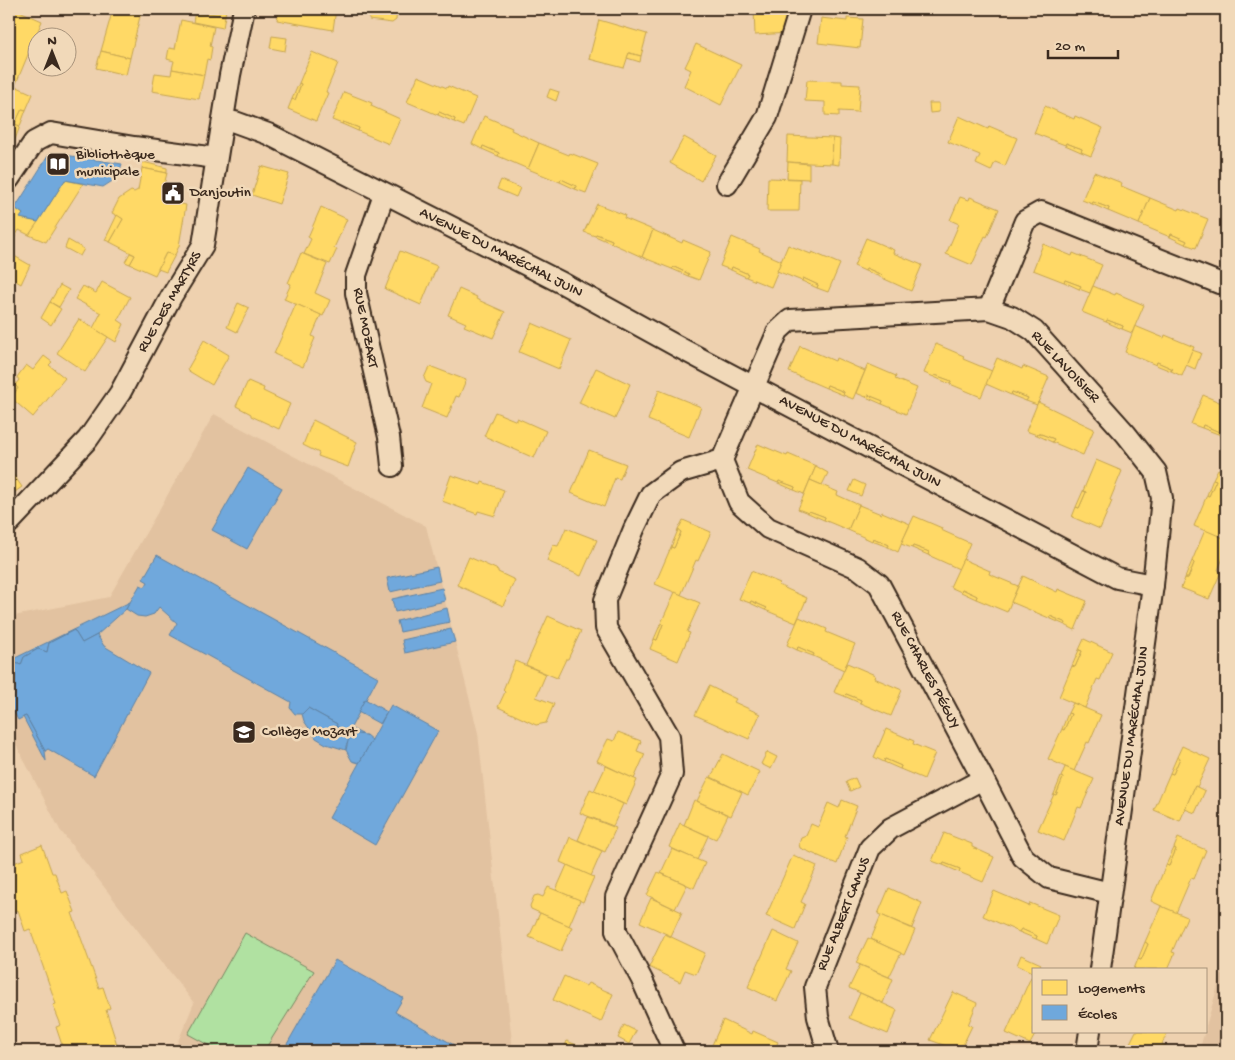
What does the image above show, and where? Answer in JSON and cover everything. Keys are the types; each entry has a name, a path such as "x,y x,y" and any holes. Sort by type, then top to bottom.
{"street":[{"name":"RUE DES MARTYRS","path":"9,523 88,439 120,392 171,297 203,245 216,158 244,9"},
{"path":"727,184 767,117 800,9"},
{"name":"AVENUE DU MARÉCHAL JUIN","path":"223,120 235,122 268,134 558,281 1117,578 1153,585 1100,968"},
{"path":"9,179 34,142 51,133 216,158"},
{"name":"RUE MOZART","path":"384,194 356,275 356,293 389,437 392,466"},
{"path":"989,310 1025,221 1041,212 1219,283"},
{"name":"RUE LAVOISIER","path":"722,460 778,331 790,320 989,310 1012,317 1034,331 1126,434 1156,472 1162,498 1153,585"},
{"path":"674,1051 642,980 616,931 616,897 672,774 669,736 606,628 605,600 634,529 651,494 681,472 722,460"},
{"name":"RUE CHARLES PÉGUY","path":"722,460 739,502 768,528 858,568 879,584 1023,857 1049,878 1110,893"},
{"name":"RUE ALBERT CAMUS","path":"828,1051 818,1017 815,987 870,848 890,828 983,778"},
{"path":"1087,1051 1090,1032"}],"shaded area":[{"name":"Collège Mozart","path":"214,414 426,526 478,733 513,1051 174,1051 194,1003 60,830 9,731 9,617 109,597"},
{"path":"1226,959 1226,1051 1199,1051 1205,1032 1208,1032 1208,1019"}],"green space":[{"path":"245,933 314,971 264,1051 219,1051 188,1034"}],"building: Logements":[{"path":"9,9 15,9 42,21 39,28 28,28 28,55 15,86 33,94 26,110 22,109 15,124 20,126 13,145 9,143"},
{"path":"113,9 128,9 141,12 130,58 101,51"},
{"path":"172,9 226,9 225,16"},
{"path":"279,9 336,9 333,30 277,20"},
{"path":"370,9 397,9 396,20 392,23 369,20"},
{"path":"754,9 788,9 789,33 755,35"},
{"path":"195,11 225,16 223,28 193,22"},
{"path":"821,18 847,21 847,18 863,19 860,48 818,43"},
{"path":"181,20 214,27 210,46 212,47 210,60 207,59 204,75 172,69 174,61 167,59 169,48 175,49"},
{"path":"599,20 647,34 641,56 629,53 624,68 589,59"},
{"path":"272,36 287,38 285,51 270,48"},
{"path":"696,44 741,65 721,105 684,86 691,70 685,67"},
{"path":"101,51 130,58 126,75 96,68"},
{"path":"312,52 338,63 316,121 288,109 292,99 295,100 301,84 299,83"},
{"path":"629,53 641,56 640,62 627,58"},
{"path":"172,69 204,75 199,99 152,91 155,73 171,75"},
{"path":"418,76 476,98 464,126 454,122 455,119 439,112 438,115 407,102"},
{"path":"807,80 842,81 842,84 860,85 858,112 839,111 839,116 825,115 825,102 805,101"},
{"path":"299,83 301,84 295,100 292,99"},
{"path":"550,89 559,92 556,101 547,97"},
{"path":"344,92 372,103 371,106 400,119 389,144 358,131 359,128 332,120"},
{"path":"929,103 939,103 939,112 930,113"},
{"path":"1045,106 1074,119 1075,116 1103,128 1091,156 1081,152 1082,149 1066,143 1065,145 1034,133"},
{"path":"22,109 26,110 20,126 15,124"},
{"path":"439,112 455,119 454,122 438,115"},
{"path":"484,116 512,128 511,130 539,143 528,169 498,156 499,153 483,146 482,149 472,144"},
{"path":"959,116 988,129 989,126 1017,138 1005,166 995,162 991,171 976,164 980,155 948,142"},
{"path":"343,122 359,128 358,131 342,124"},
{"path":"788,136 833,138 832,164 787,162"},
{"path":"684,137 716,155 701,181 670,163"},
{"path":"833,138 840,139 839,165 832,164"},
{"path":"539,143 598,164 586,193 575,189 576,186 561,179 560,182 528,169"},
{"path":"1066,143 1082,149 1081,152 1065,145"},
{"path":"483,146 499,153 498,156 482,149"},
{"path":"143,162 167,168 167,173 142,168"},
{"path":"788,162 809,164 809,179 787,178"},
{"path":"261,166 289,174 279,204 252,195"},
{"path":"142,168 167,173 165,181 181,204 186,205 179,246 175,255 166,253 155,275 130,264 135,255 110,242 123,219 112,213 119,199 131,191 138,190"},
{"path":"1094,172 1122,183 1121,186 1150,198 1139,224 1108,211 1109,208 1082,200"},
{"path":"768,178 800,179 799,211 767,211"},
{"path":"561,179 576,186 575,189 560,182"},
{"path":"65,180 83,184 46,242 29,235"},
{"path":"501,180 520,188 516,197 497,189"},
{"path":"960,197 969,200 970,197 999,209 972,265 946,254 959,224 950,220"},
{"path":"1150,198 1208,219 1196,248 1185,244 1187,241 1171,234 1170,237 1139,224"},
{"path":"1093,202 1109,208 1108,211 1092,204"},
{"path":"597,204 625,215 624,218 653,230 642,257 611,243 612,240 584,232"},
{"path":"321,207 347,219 334,248 337,249 330,264 304,254 311,239 308,237"},
{"path":"15,208 23,214 20,218 38,222 29,235 19,230 9,247 9,218"},
{"path":"117,215 123,219 110,242 105,240"},
{"path":"653,230 682,243 683,240 711,252 699,280 688,276 689,274 674,267 672,269 642,257"},
{"path":"596,234 612,240 611,243 595,236"},
{"path":"1171,234 1187,241 1185,244 1170,237"},
{"path":"732,237 782,261 771,287 746,277 748,274 732,267 731,270 720,266"},
{"path":"866,238 894,250 893,253 922,265 911,291 880,277 882,275 866,268 865,271 854,266"},
{"path":"68,240 84,249 80,256 65,248"},
{"path":"1043,244 1072,256 1073,253 1102,265 1090,293 1079,289 1081,286 1065,280 1064,282 1033,270"},
{"path":"788,245 811,254 812,252 840,264 828,292 817,288 818,285 803,278 802,281 777,271"},
{"path":"400,251 437,266 421,305 385,289"},
{"path":"9,253 30,265 21,284 9,277"},
{"path":"130,253 135,255 130,264 125,262"},
{"path":"166,253 175,255 166,272 158,269"},
{"path":"301,253 327,264 315,293 330,300 323,316 284,299 291,284 288,283"},
{"path":"674,267 689,274 688,276 672,269"},
{"path":"732,267 748,274 746,277 731,270"},
{"path":"866,268 882,275 880,277 865,271"},
{"path":"803,278 818,285 817,288 802,281"},
{"path":"1065,280 1081,286 1079,289 1064,282"},
{"path":"102,282 130,297 118,320 124,324 116,342 93,328 101,313 75,299 83,286 96,293"},
{"path":"60,285 69,290 59,307 50,302"},
{"path":"1093,286 1144,305 1132,333 1122,329 1123,326 1107,320 1106,322 1082,312"},
{"path":"459,289 505,312 493,338 464,326 466,323 448,315"},
{"path":"50,302 61,309 51,325 41,318"},
{"path":"238,303 249,308 237,332 227,327"},
{"path":"296,304 321,315 312,336 315,338 303,367 274,354"},
{"path":"79,319 108,337 85,372 57,353"},
{"path":"1107,320 1123,326 1122,329 1106,322"},
{"path":"532,323 571,340 559,369 519,352"},
{"path":"1135,326 1164,338 1165,335 1194,347 1182,376 1171,371 1173,369 1157,362 1156,365 1125,352"},
{"path":"204,340 229,355 212,385 187,370"},
{"path":"936,344 964,356 963,359 992,371 981,397 950,384 951,381 924,373"},
{"path":"800,346 835,361 836,358 865,371 853,399 843,395 844,392 827,385 826,388 789,372"},
{"path":"1192,350 1201,353 1195,369 1186,365"},
{"path":"44,356 52,362 49,365 65,378 33,417 11,398 18,388 15,385 19,380 17,377 26,365 33,370"},
{"path":"997,358 1022,369 1023,366 1049,377 1037,405 1026,401 1028,398 1012,392 1011,395 986,384"},
{"path":"1157,362 1173,369 1171,371 1156,365"},
{"path":"868,364 896,376 895,379 917,388 906,414 882,404 883,401 856,393"},
{"path":"432,367 466,380 459,397 456,396 447,418 422,408 431,384 426,382 424,378 428,369"},
{"path":"596,368 630,384 615,419 579,403"},
{"path":"935,375 951,381 950,384 934,377"},
{"path":"248,381 264,388 263,391 290,404 279,429 251,416 251,414 236,406"},
{"path":"15,385 18,388 11,398 9,394"},
{"path":"827,385 844,392 843,395 826,388"},
{"path":"659,390 701,407 689,437 648,420"},
{"path":"1012,392 1028,398 1026,401 1011,395"},
{"path":"868,395 883,401 882,404 866,397"},
{"path":"1203,395 1226,405 1226,438 1218,434 1219,432 1203,425 1202,428 1191,424"},
{"path":"1038,402 1094,429 1083,455 1052,442 1054,439 1026,431"},
{"path":"495,412 517,421 517,418 546,431 534,458 484,436"},
{"path":"313,420 357,442 348,467 318,456 319,453 303,445"},
{"path":"1203,425 1219,432 1218,434 1202,428"},
{"path":"1038,433 1054,439 1052,442 1037,435"},
{"path":"758,444 816,466 804,494 794,490 795,487 779,481 778,483 747,470"},
{"path":"589,450 626,464 620,479 615,478 604,507 571,493"},
{"path":"1096,460 1122,471 1100,529 1072,517 1076,507 1079,508 1086,492 1083,491"},
{"path":"816,466 828,473 822,485 810,480"},
{"path":"9,468 22,487 9,496"},
{"path":"1218,469 1226,472 1226,520 1219,537 1194,526 1207,495 1209,496 1216,480 1213,479"},
{"path":"451,475 481,485 482,482 504,490 495,516 478,511 477,514 442,501"},
{"path":"1213,479 1216,480 1209,496 1207,495"},
{"path":"810,480 838,492 837,495 859,505 848,530 824,520 825,517 798,509"},
{"path":"854,480 865,485 861,496 849,491"},
{"path":"779,481 795,487 794,490 778,483"},
{"path":"1083,491 1086,492 1079,508 1076,507"},
{"path":"859,505 910,524 898,552 888,547 889,545 873,538 872,541 848,530"},
{"path":"809,511 825,517 824,520 808,513"},
{"path":"914,516 970,543 959,569 928,555 929,552 901,544"},
{"path":"683,520 711,532 698,561 696,560 681,595 655,584 671,547 674,548 681,532 678,530"},
{"path":"566,528 597,540 581,576 547,561 553,545 558,546"},
{"path":"678,530 681,532 674,548 671,547"},
{"path":"1205,530 1226,539 1226,551 1218,570 1221,572 1209,599 1181,588 1185,578 1188,578 1194,563 1192,561"},
{"path":"873,538 889,545 888,547 872,541"},
{"path":"913,546 929,552 928,555 912,548"},
{"path":"469,557 515,580 503,606 457,585"},
{"path":"963,559 990,571 989,574 1018,586 1007,612 976,599 977,596 962,589 961,592 950,587"},
{"path":"1192,561 1194,563 1188,578 1185,578"},
{"path":"751,571 780,583 778,585 807,598 796,623 765,610 767,608 751,601 750,603 739,599"},
{"path":"1023,576 1057,592 1058,589 1087,601 1075,630 1065,625 1066,623 1050,616 1049,618 1011,602"},
{"path":"962,589 977,596 976,599 961,592"},
{"path":"675,592 700,603 687,632 690,633 678,661 650,649 654,639 657,640 663,624 661,623"},
{"path":"751,601 767,608 765,610 750,603"},
{"path":"548,616 581,631 557,678 526,665"},
{"path":"1050,616 1066,623 1065,625 1049,618"},
{"path":"799,617 827,629 826,632 855,644 844,670 813,656 814,654 798,647 797,650 787,645"},
{"path":"661,623 663,624 657,640 654,639"},
{"path":"1084,639 1112,652 1100,680 1097,679 1085,708 1059,697 1072,666 1075,667 1082,651 1079,650"},
{"path":"798,647 814,654 813,656 797,650"},
{"path":"1079,650 1082,651 1075,667 1072,666"},
{"path":"515,661 546,674 536,697 554,704 546,723 536,725 498,707"},
{"path":"847,663 875,675 874,678 902,690 891,716 860,703 861,700 834,692"},
{"path":"709,686 736,699 734,702 760,714 749,739 695,715"},
{"path":"846,694 861,700 860,703 844,696"},
{"path":"1073,703 1101,715 1074,771 1048,759 1062,729 1064,730 1071,714 1068,713"},
{"path":"1068,713 1071,714 1064,730 1062,729"},
{"path":"886,729 914,741 913,744 935,753 924,779 900,769 901,766 885,759 884,762 874,757"},
{"path":"618,732 641,741 637,751 645,754 634,779 597,761 608,739 614,741"},
{"path":"1182,746 1210,759 1197,787 1195,786 1180,821 1154,810 1170,773 1173,774 1180,758 1177,757"},
{"path":"767,752 777,757 771,769 761,764"},
{"path":"723,754 760,772 748,795 711,777"},
{"path":"1177,757 1180,758 1173,774 1170,773"},
{"path":"885,759 901,766 900,769 884,762"},
{"path":"606,766 637,780 626,805 594,791"},
{"path":"1065,767 1094,779 1081,808 1078,807 1064,841 1038,830 1054,794 1056,795"},
{"path":"709,777 742,792 731,816 697,801"},
{"path":"1061,777 1063,778 1056,795 1054,794"},
{"path":"855,778 859,787 850,791 846,782"},
{"path":"1195,786 1205,791 1195,813 1185,809"},
{"path":"590,789 623,804 613,826 580,813"},
{"path":"694,800 728,815 716,839 684,825"},
{"path":"842,800 857,806 845,836 847,837 837,864 800,848 799,844 801,838 806,836 811,824 818,827 828,803 839,808"},
{"path":"588,817 616,828 605,852 578,840"},
{"path":"680,823 708,836 697,860 669,847"},
{"path":"944,833 972,844 972,847 994,857 983,882 959,872 960,869 932,861"},
{"path":"570,837 602,851 591,876 560,862"},
{"path":"1178,838 1206,850 1194,879 1191,878 1176,913 1151,901 1166,865 1169,866"},
{"path":"42,845 52,873 55,873 62,893 67,891 75,912 72,913 99,988 103,987 110,1008 106,1010 119,1051 71,1051 69,1047 63,1048 56,1027 61,1025 53,1005 56,1004 30,929 25,931 18,910 13,912 9,901 9,890 11,889 9,865 24,859 22,853"},
{"path":"1174,848 1176,849 1169,866 1166,865"},
{"path":"672,849 705,863 694,888 661,873"},
{"path":"793,855 817,866 801,902 805,904 795,929 766,916"},
{"path":"944,863 960,869 959,872 943,865"},
{"path":"567,865 594,877 583,902 556,890"},
{"path":"658,872 687,885 675,909 647,895"},
{"path":"548,887 580,900 569,926 531,909 530,906 534,896 543,897"},
{"path":"889,888 922,903 912,928 878,914"},
{"path":"994,891 1029,906 1030,903 1059,915 1047,944 1036,939 1037,936 1021,929 1019,932 983,916"},
{"path":"651,898 682,912 671,936 640,922"},
{"path":"1161,906 1187,917 1172,952 1175,953 1168,968 1134,968 1138,959 1141,960 1148,944 1145,942"},
{"path":"540,913 572,927 561,951 529,937"},
{"path":"881,915 915,930 904,955 871,939"},
{"path":"1021,929 1037,936 1036,939 1019,932"},
{"path":"773,931 798,943 786,969 791,971 777,1001 748,987"},
{"path":"665,934 705,953 696,974 685,970 680,982 649,967"},
{"path":"868,938 901,953 889,977 856,963"},
{"path":"1145,942 1148,944 1141,960 1138,959"},
{"path":"1021,955 1041,964 1039,968 1032,968 1032,972 1017,965"},
{"path":"860,965 893,979 883,1003 849,988"},
{"path":"564,976 586,986 588,983 613,994 601,1022 553,1000"},
{"path":"1031,977 1032,1032 1036,1032 1030,1044 1006,1033"},
{"path":"953,992 977,1003 968,1025 972,1026 960,1051 930,1040"},
{"path":"860,993 897,1010 888,1034 849,1018"},
{"path":"723,1020 752,1034 753,1031 778,1042 774,1051 726,1051 712,1045"},
{"path":"624,1025 636,1031 629,1044 618,1038"},
{"path":"1136,1032 1168,1032 1162,1044 1166,1046 1163,1051 1126,1051"},
{"path":"567,1041 591,1051 563,1051"}],"building: Écoles":[{"path":"65,155 122,164 117,178 103,187 65,180 38,222 20,218 23,214 15,208 48,156"},
{"path":"248,468 282,488 247,549 212,530"},
{"path":"157,555 378,677 348,733 336,726 337,724 308,708 302,714 295,714 290,708 291,702 170,635 177,623 159,607 154,614 145,617 137,616 126,609 140,585 145,587 148,582 143,579"},
{"path":"437,567 440,581 390,592 387,578"},
{"path":"442,588 445,601 395,612 392,599"},
{"path":"130,602 126,609 97,635 82,643 74,630 49,643 47,652 38,649 24,657 21,665 13,662 9,664 9,661"},
{"path":"447,608 450,622 400,632 397,621"},
{"path":"451,629 455,642 405,653 402,640"},
{"path":"74,630 82,643 97,635 104,646 149,673 94,776 48,749 45,751 26,716 18,720 9,703 9,699 15,696 9,683 9,664 13,662 21,665 24,657 38,649 47,652 49,643"},
{"path":"365,699 387,712 380,724 358,712"},
{"path":"391,705 438,731 375,845 329,818"},
{"path":"308,708 337,724 336,726 348,733 350,728 362,734 351,737 346,750 326,744 316,738 304,721 302,714"},
{"path":"26,716 45,751 46,761 23,717"},
{"path":"357,734 366,735 372,740 359,763 352,761 346,750 348,741"},
{"path":"335,960 403,998 395,1012 463,1050 283,1051"}],"railway":[{"path":"1221,1051 1226,1031"}],"place":[{"name":"Bibliothèque municipale","path":"58,164"},
{"name":"Danjoutin","path":"173,193"},
{"name":"Collège Mozart","path":"244,732"}]}
